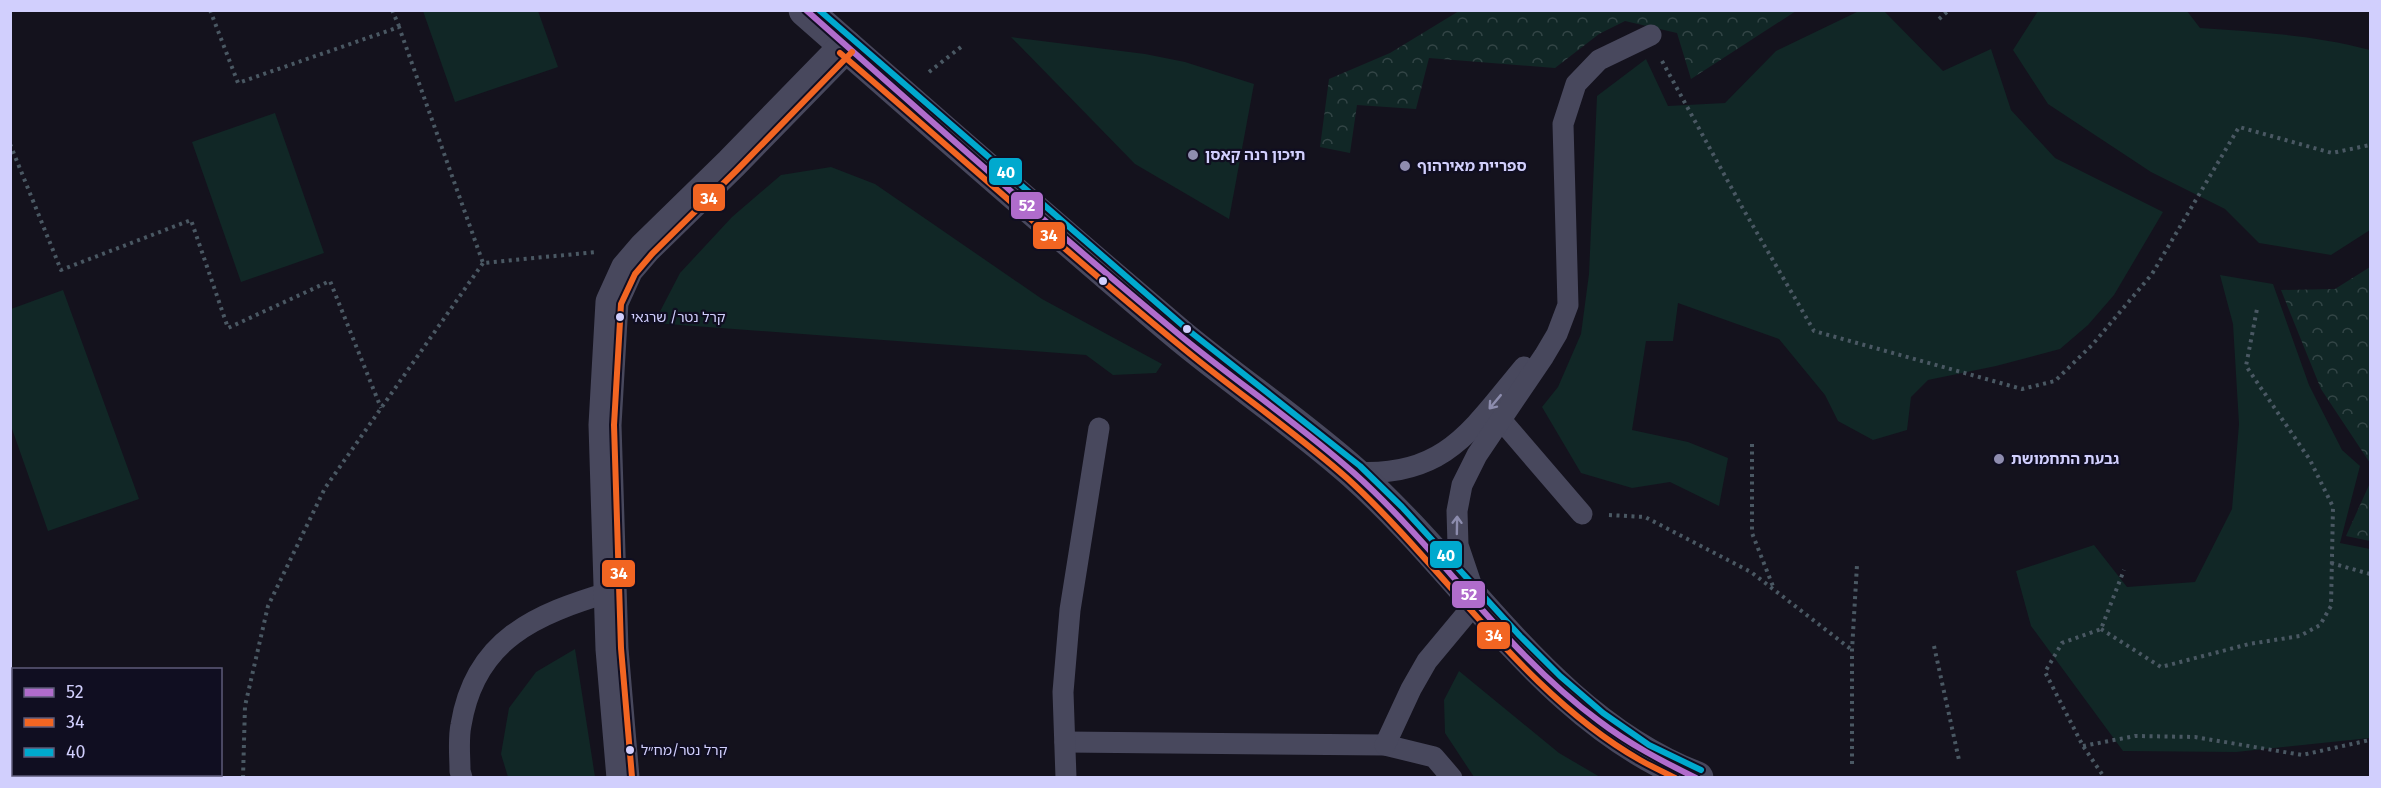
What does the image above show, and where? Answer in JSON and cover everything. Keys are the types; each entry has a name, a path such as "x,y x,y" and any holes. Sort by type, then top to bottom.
{"street":[{"path":"805,10 1182,337 1354,472 1435,552 1543,673 1597,722 1669,767 1697,777"},
{"path":"623,777 614,676 605,425 612,302 627,269 645,248 846,46"}],"lane":[{"path":"1385,745 1411,689 1428,661 1477,601 1458,545 1456,528 1459,499 1468,470 1544,356 1557,334 1568,305 1563,124 1576,84 1599,60 1652,35"},
{"path":"1354,472 1373,474 1420,465 1460,442 1526,365 1568,305"},
{"path":"1502,421 1582,514"},
{"path":"1066,777 1063,692 1070,610 1099,428"},
{"path":"462,777 460,771 461,725 471,690 491,652 521,626 569,604 610,592"},
{"path":"1065,742 1385,745 1434,757 1452,777"}],"path":[{"path":"210,10 238,84 399,27"},
{"path":"392,10 483,263"},
{"path":"1939,19 1949,10"},
{"path":"1652,35 1666,73 1814,331 2022,389 2055,381 2093,344 2144,283 2239,127 2332,153 2370,145"},
{"path":"924,76 961,47"},
{"path":"10,144 61,270 191,220 228,328 330,281 381,408"},
{"path":"243,777 245,706 268,606 325,488 483,263 645,248"},
{"path":"2101,629 2161,667 2249,644 2300,636 2320,625 2331,606 2332,507 2310,460 2246,366 2257,309"},
{"path":"1752,444 1752,533 1774,590"},
{"path":"1582,514 1645,517 1751,572 1852,650"},
{"path":"2331,563 2370,574"},
{"path":"1852,764 1852,650 1857,565"},
{"path":"2102,774 2083,746 2045,672 2062,643 2101,629 2124,570"},
{"path":"1935,646 1959,760"},
{"path":"2083,746 2135,736 2195,737 2302,755 2370,740"}],"green space":[{"path":"423,11 538,11 558,67 455,102"},
{"path":"1459,11 1796,11 1691,79 1677,33 1625,21 1599,34 1555,68 1429,58 1416,109 1357,105 1350,153 1320,147 1329,79 1390,53"},
{"path":"1859,11 1884,11 1943,71 1991,49 2011,110 2055,158 2163,212 2114,295 2088,325 2060,349 1996,366 1928,380 1911,397 1907,430 1873,440 1838,421 1825,395 1779,339 1678,303 1673,341 1646,341 1632,430 1688,442 1728,458 1719,506 1670,482 1632,488 1581,473 1542,407 1558,387 1581,334 1589,274 1597,96 1646,59 1668,106 1725,103 1776,51"},
{"path":"2038,11 2187,11 2200,28 2307,38 2370,50 2370,230 2331,255 2259,243 2225,209 2151,172 2048,104 2013,50"},
{"path":"1011,37 1145,54 1185,62 1254,84 1229,219 1135,164"},
{"path":"275,113 324,253 241,282 192,142"},
{"path":"831,167 875,184 1042,299 1162,364 1156,373 1113,375 1086,355 654,323 680,273 732,217 781,175"},
{"path":"2370,267 2370,463 2321,389 2281,290 2335,289"},
{"path":"2220,275 2273,284 2309,385 2342,450 2360,466 2340,543 2370,549 2370,738 2236,752 2123,751 2031,626 2016,571 2094,545 2127,587 2195,582 2232,509 2239,424 2233,324"},
{"path":"63,290 139,499 48,531 11,426 11,309"},
{"path":"2370,483 2370,541 2346,536"},
{"path":"575,649 595,777 508,777 501,754 509,708 536,672"},
{"path":"1459,671 1559,753 1600,777 1474,777 1445,733 1444,700"}],"transit line":[{"name":"52","path":"806,10 1134,297 1354,473 1415,535 1503,633 1565,694 1622,737 1696,778"},
{"name":"40","path":"819,10 1188,330 1360,466 1402,507 1520,636 1560,676 1603,713 1649,745 1701,770"},
{"name":"34","path":"632,777 621,648 614,425 621,304 635,274 652,254 852,52"},
{"name":"34","path":"840,53 1135,308 1348,479 1384,514 1522,666 1559,701 1598,733 1640,760 1675,778"}],"place":[{"name":"תיכון רנה קאסן","path":"1193,155"},
{"name":"ספריית מאירהוף","path":"1405,166"},
{"name":"קרל נטר/ שרגאי","path":"620,317"},
{"name":"גבעת התחמושת","path":"1999,459"},
{"name":"קרל נטר/מח״ל","path":"630,750"}]}
